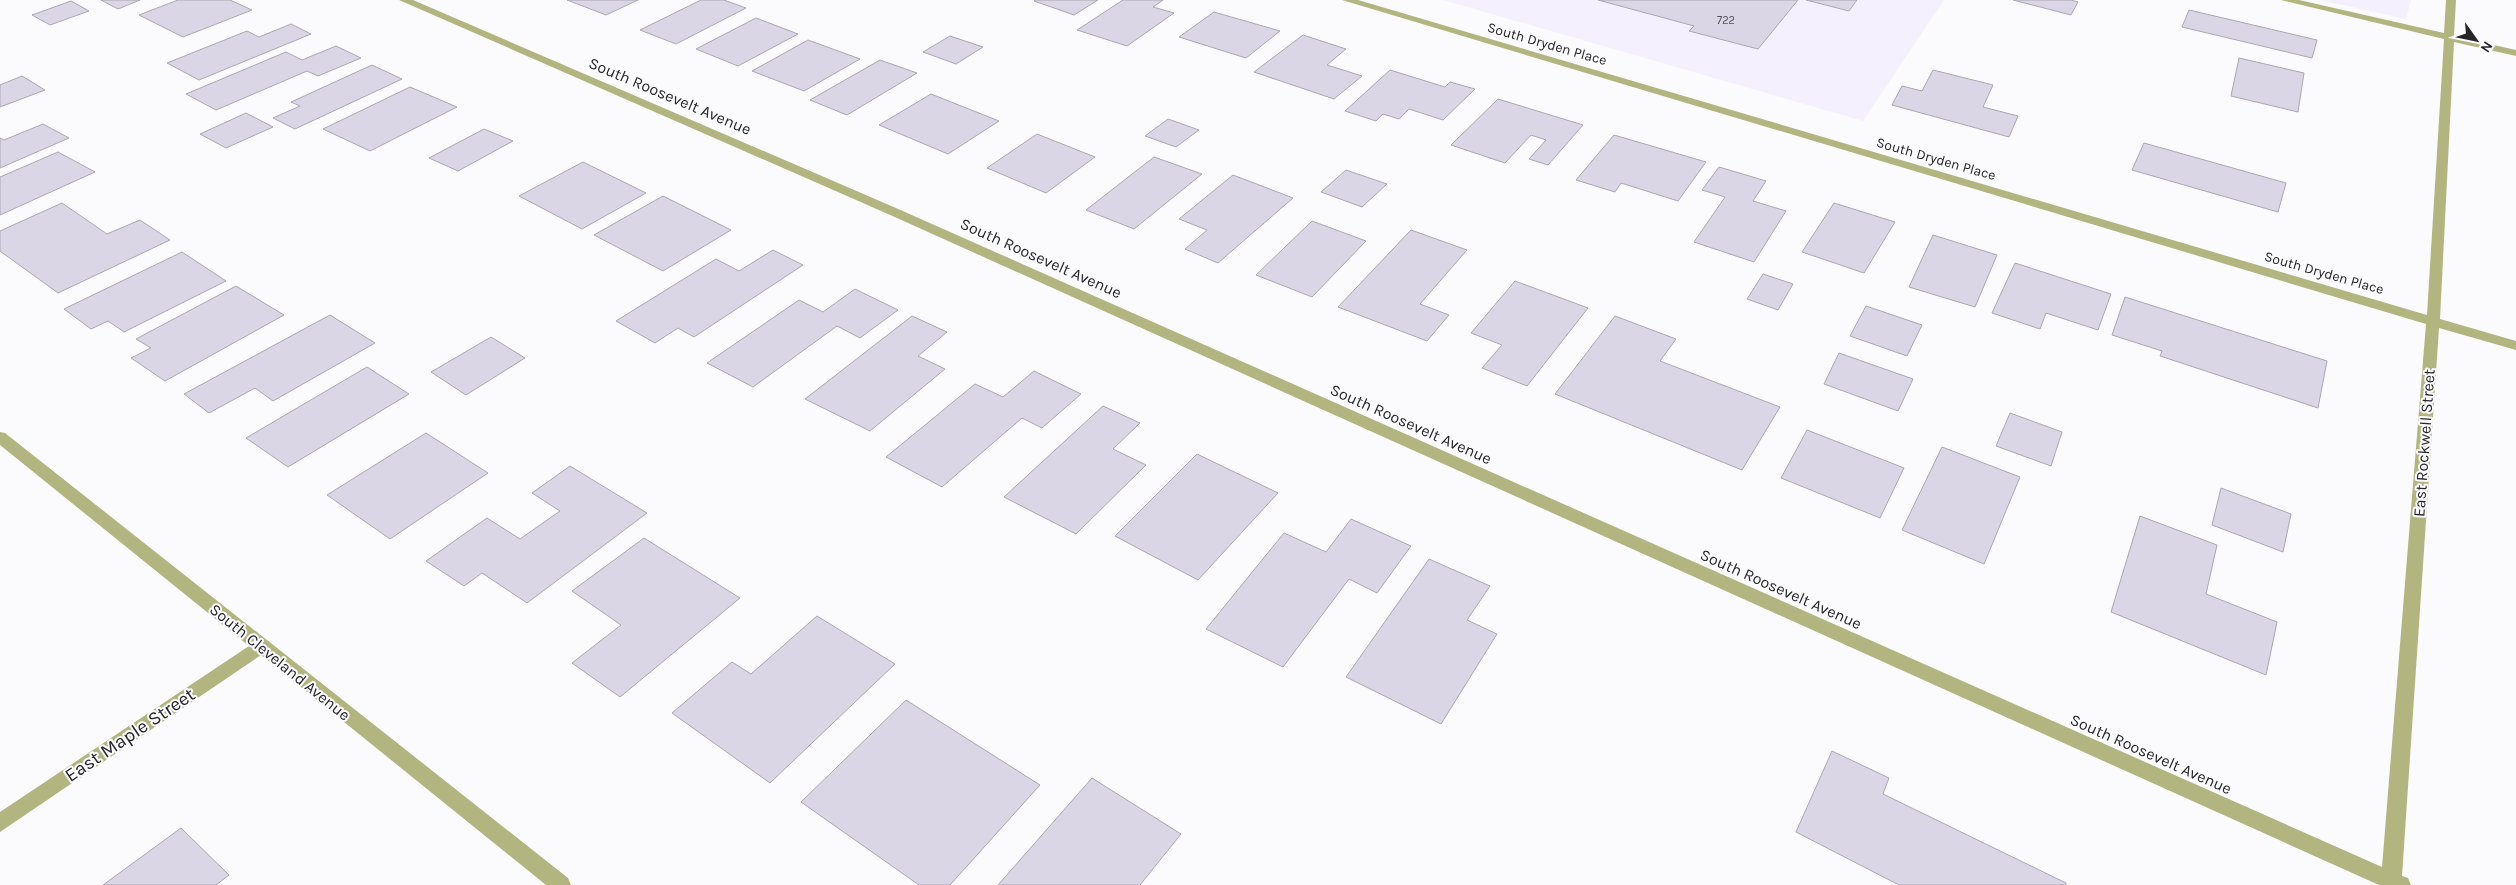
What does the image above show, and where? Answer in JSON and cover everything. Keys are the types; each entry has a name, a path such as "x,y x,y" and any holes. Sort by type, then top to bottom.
{"street":[{"name":"South Roosevelt Avenue","path":"404,0 901,215 2395,884"},
{"name":"South Dryden Place","path":"1347,0 2516,346"},
{"path":"2286,0 2516,53"},
{"name":"East Rockwell Street","path":"2395,884 2433,321 2451,0"},
{"name":"South Cleveland Avenue","path":"0,437 260,647 562,885"},
{"name":"East Maple Street","path":"0,823 260,647"}],"shaded area":[{"path":"1443,0 1944,0 1863,121"},
{"path":"2320,0 2411,0 2406,19"}],"building":[{"path":"101,0 140,0 118,9"},
{"path":"178,0 230,0 252,10 183,37 139,15"},
{"path":"567,0 638,0 606,15"},
{"path":"701,0 724,0 746,8 676,44 640,30"},
{"path":"1035,0 1098,0 1074,15 1034,1"},
{"path":"1123,0 1163,0 1153,7 1174,13 1127,46 1077,30"},
{"path":"1598,0 1798,0 1758,49 1689,31 1694,26"},
{"path":"1806,0 1857,0 1849,11"},
{"path":"2013,0 2071,0 2078,2 2071,15"},
{"path":"71,1 89,11 50,25 32,15"},
{"path":"2189,10 2317,40 2312,58 2182,27"},
{"path":"1214,12 1280,31 1246,58 1179,37"},
{"path":"756,18 798,34 738,66 696,49"},
{"path":"291,24 311,34 199,80 167,63 247,31 259,37"},
{"path":"1303,35 1346,49 1327,65 1362,76 1334,99 1254,72"},
{"path":"950,36 983,47 956,64 923,52"},
{"path":"808,40 860,59 804,91 752,71"},
{"path":"336,46 361,58 318,76 307,71 216,110 186,94 286,52 302,60"},
{"path":"2239,58 2304,73 2298,112 2231,96"},
{"path":"880,60 917,73 847,115 810,100"},
{"path":"372,65 402,79 295,129 273,118 300,106 291,102"},
{"path":"1390,70 1445,87 1450,82 1475,89 1443,120 1409,109 1399,119 1383,114 1376,121 1345,111"},
{"path":"1933,70 1993,85 1983,107 2018,116 2009,137 1892,105 1902,86 1922,91"},
{"path":"22,76 45,90 0,107 0,85"},
{"path":"410,87 457,107 370,151 323,129"},
{"path":"931,94 999,121 948,154 879,125"},
{"path":"1498,99 1583,125 1548,165 1529,159 1546,140 1531,135 1505,163 1451,145"},
{"path":"246,113 273,127 226,148 200,134"},
{"path":"1168,119 1199,130 1176,147 1145,136"},
{"path":"43,124 69,138 0,168 0,138 4,140"},
{"path":"484,129 513,141 458,171 429,158"},
{"path":"1037,134 1095,157 1046,193 987,168"},
{"path":"1614,135 1706,162 1678,201 1621,183 1615,192 1576,180"},
{"path":"2144,143 2286,183 2278,212 2132,170"},
{"path":"58,152 95,172 0,215 0,177"},
{"path":"1154,157 1202,174 1134,229 1086,210"},
{"path":"583,162 646,193 582,229 519,196"},
{"path":"1719,167 1766,181 1753,201 1786,211 1754,262 1694,242 1725,197 1702,190"},
{"path":"1346,170 1387,184 1362,207 1321,192"},
{"path":"1233,175 1293,198 1218,263 1185,249 1207,230 1179,219"},
{"path":"663,196 731,230 663,271 594,235"},
{"path":"62,203 107,234 140,220 170,240 58,293 0,251 0,231"},
{"path":"1834,203 1895,222 1864,273 1802,252"},
{"path":"1312,221 1366,241 1312,297 1256,275"},
{"path":"1411,230 1467,250 1420,304 1449,315 1427,341 1338,307"},
{"path":"1933,235 1997,255 1975,307 1909,287"},
{"path":"773,250 803,265 694,337 678,328 655,343 616,321 716,259 739,271"},
{"path":"182,252 226,281 124,332 108,321 91,329 64,309"},
{"path":"2015,263 2111,294 2098,330 2046,313 2040,329 1992,313"},
{"path":"1763,274 1793,284 1778,310 1747,299"},
{"path":"1515,281 1588,308 1527,386 1482,368 1502,345 1471,333"},
{"path":"236,286 284,315 165,381 131,358 151,348 136,339"},
{"path":"855,289 898,310 860,338 837,326 753,387 707,363 799,300 823,312"},
{"path":"2125,297 2327,361 2318,408 2160,356 2162,351 2112,335"},
{"path":"1866,306 1922,325 1907,356 1850,336"},
{"path":"330,315 375,343 273,401 255,388 209,413 184,394"},
{"path":"912,316 947,332 918,356 945,369 870,431 805,399"},
{"path":"1615,316 1676,339 1660,361 1780,407 1742,470 1555,394"},
{"path":"491,337 525,358 466,395 431,372"},
{"path":"1839,353 1913,379 1898,411 1824,384"},
{"path":"367,367 409,394 288,467 246,438"},
{"path":"1034,371 1081,394 1042,428 1022,418 942,487 886,457 975,384 1003,397"},
{"path":"1103,406 1140,423 1113,449 1146,465 1076,534 1004,497"},
{"path":"2010,413 2062,432 2051,466 1996,446"},
{"path":"1807,430 1904,468 1880,518 1781,478"},
{"path":"426,433 488,473 390,539 327,495"},
{"path":"1942,447 2020,477 1984,564 1902,530"},
{"path":"1197,454 1278,493 1198,580 1115,536"},
{"path":"570,466 647,513 527,603 482,573 464,586 426,561 487,518 520,539 560,511 532,493"},
{"path":"2221,488 2291,514 2283,552 2212,525"},
{"path":"2140,516 2217,545 2206,594 2277,622 2266,675 2111,612"},
{"path":"1351,519 1411,546 1377,593 1349,579 1283,667 1206,629 1284,533 1326,552"},
{"path":"644,538 740,598 620,697 572,663 621,625 572,591"},
{"path":"1429,559 1490,586 1467,620 1497,634 1441,724 1346,677"},
{"path":"817,616 895,664 770,783 672,713 732,662 751,674"},
{"path":"906,700 1040,785 950,885 919,885 801,802"},
{"path":"1832,751 1889,778 1883,794 2066,883 2066,885 1899,885 1796,832"},
{"path":"1092,778 1181,834 1140,885 998,885"},
{"path":"181,828 229,875 216,885 103,885"}]}
